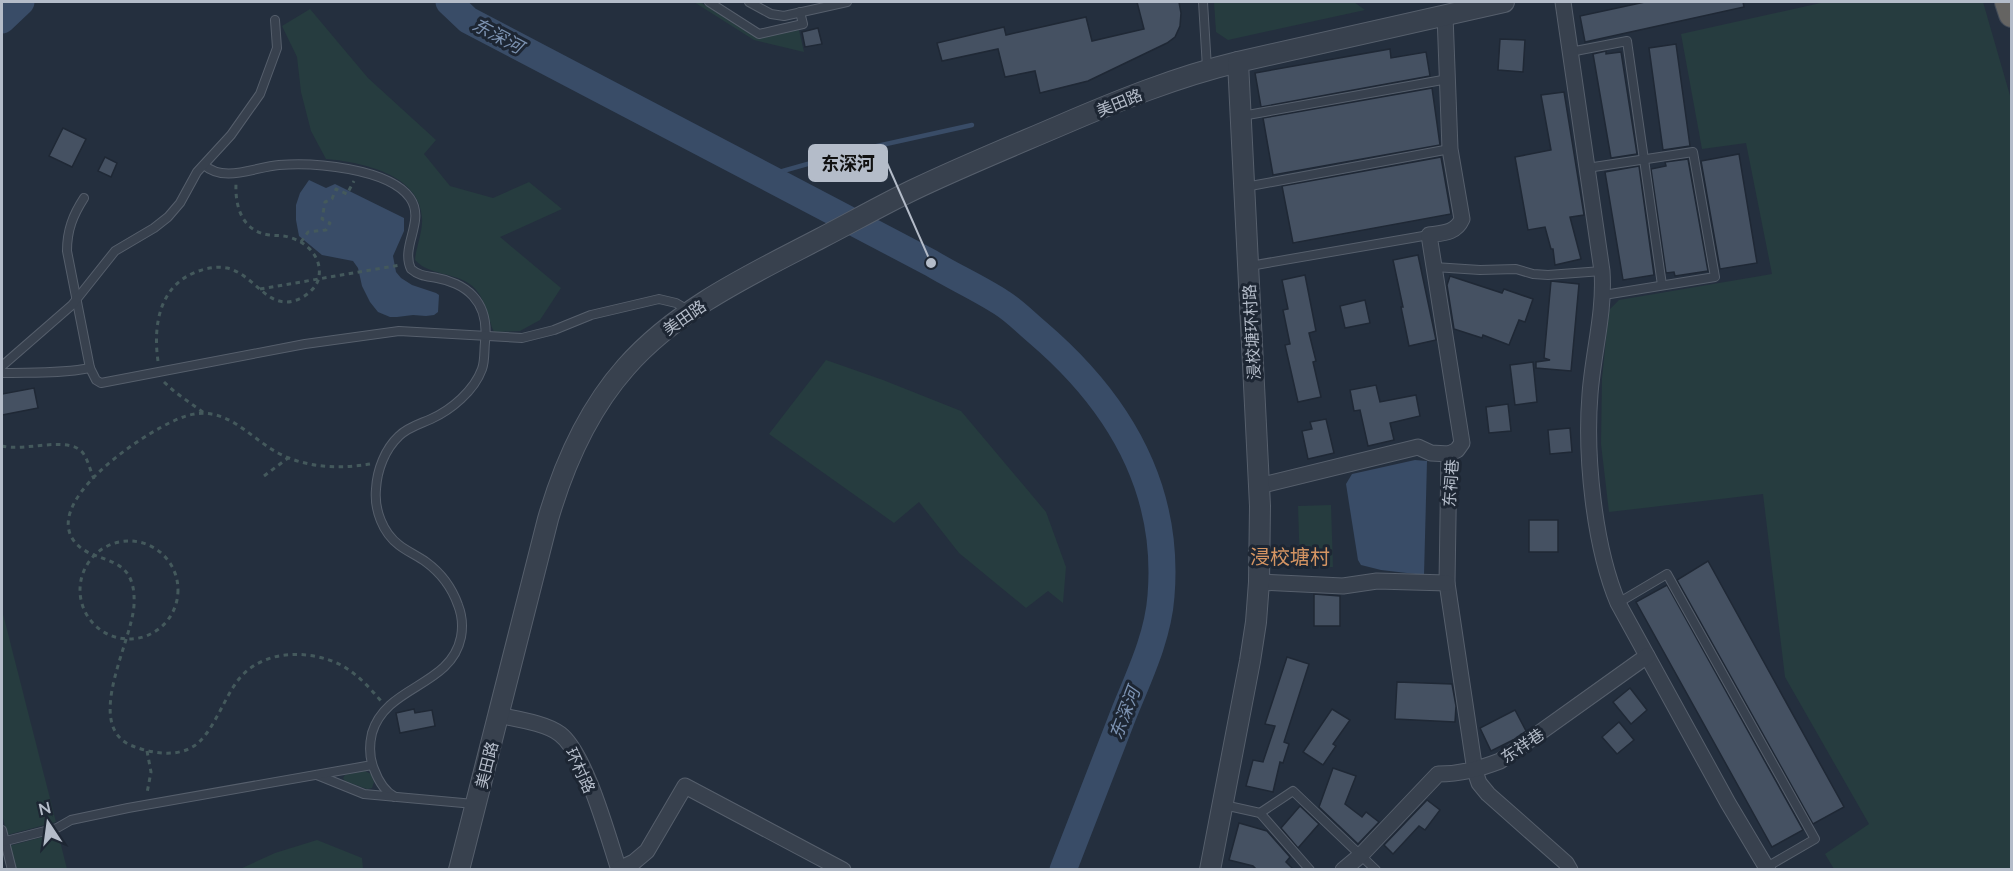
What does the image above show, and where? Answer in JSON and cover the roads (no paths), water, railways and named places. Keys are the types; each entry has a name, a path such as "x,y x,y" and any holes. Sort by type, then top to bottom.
{"highway":[{"path":"2008,2 2012,14"}],"street":[{"path":"1238,62 1504,2"},
{"path":"1563,2 1604,295 1590,396 1588,437 1604,563 1618,603 1766,869"},
{"path":"1429,235 1453,231 1462,219 1450,149 1445,15"},
{"name":"美田路","path":"459,870 560,479 577,440 598,403 625,368 654,338 690,311 764,268 911,191 1108,106 1207,70 1238,62"},
{"name":"浸校塘环村路","path":"1210,870 1250,661 1259,582 1259,486 1238,62"},
{"name":"东祠巷","path":"1429,235 1462,443 1457,450 1449,454 1447,583 1475,771 1479,783 1488,794 1566,863 1570,870"},
{"path":"1259,486 1418,447 1431,453 1449,454"},
{"path":"1259,582 1343,586 1377,581 1447,583"},
{"name":"东祥巷","path":"1343,870 1438,774 1475,771 1500,761 1647,656"},
{"name":"环村路","path":"498,715 549,728 560,733 569,742 584,767 619,869"},
{"path":"619,869 634,862 647,851 685,786 843,870"}],"lane":[{"path":"709,2 759,34 803,24 800,12"},
{"path":"749,2 771,14 784,16 847,2"},
{"path":"1203,2 1207,70"},
{"path":"2,366 77,300 115,250 154,228 174,211 193,179 231,135 260,93 277,48 276,20"},
{"path":"1570,52 1627,41 1662,285"},
{"path":"1240,117 1448,79"},
{"path":"1244,187 1450,149"},
{"path":"1587,168 1693,152 1715,276 1604,295"},
{"path":"204,165 215,173 222,174 289,164 339,167 387,181 410,199 416,220 408,252 410,267 419,274 451,282 472,295 484,315 486,337 483,368 473,384 447,410 401,434 382,462 375,496 377,512 389,535 398,544 428,563 448,584 458,605 462,629 457,650 445,667 402,694 386,707 378,718 369,751 372,765 383,786 395,797"},
{"path":"84,198 76,210 67,236 67,251 90,368 96,380 101,383 314,342 399,331 522,338 537,335 591,315 659,299 676,303 690,311"},
{"path":"1248,266 1429,235"},
{"path":"1434,267 1480,270 1503,268 1548,274 1602,271"},
{"path":"2,373 59,373 90,368"},
{"path":"1618,603 1667,574 1815,839 1766,869"},
{"path":"3,841 57,828 71,820 372,765"},
{"path":"315,775 364,794 476,804"},
{"path":"1260,813 1293,791 1376,870"},
{"path":"1222,804 1260,813 1310,870"},
{"path":"2,830 12,870"}],"water":[{"path":"309,180 326,188 335,184 404,218 404,231 393,256 396,272 412,285 439,295 438,312 426,316 390,317 378,312 362,286 358,268 353,261 322,255 299,236 296,205 300,193"},
{"path":"1415,460 1427,461 1424,575 1381,570 1361,565 1358,560 1346,484 1352,474"}],"waterway":[{"path":"2,20 21,2"},
{"name":"东深河","path":"449,2 468,20 931,263 1007,306 1066,359 1092,387 1114,417 1133,449 1147,483 1157,518 1162,556 1161,596 1156,626 1147,656 1063,870"},
{"path":"765,176 850,152 972,125"}],"place":[{"name":"东深河","path":"931,263"}],"district":[{"name":"浸校塘村","path":"1290,556"}]}
